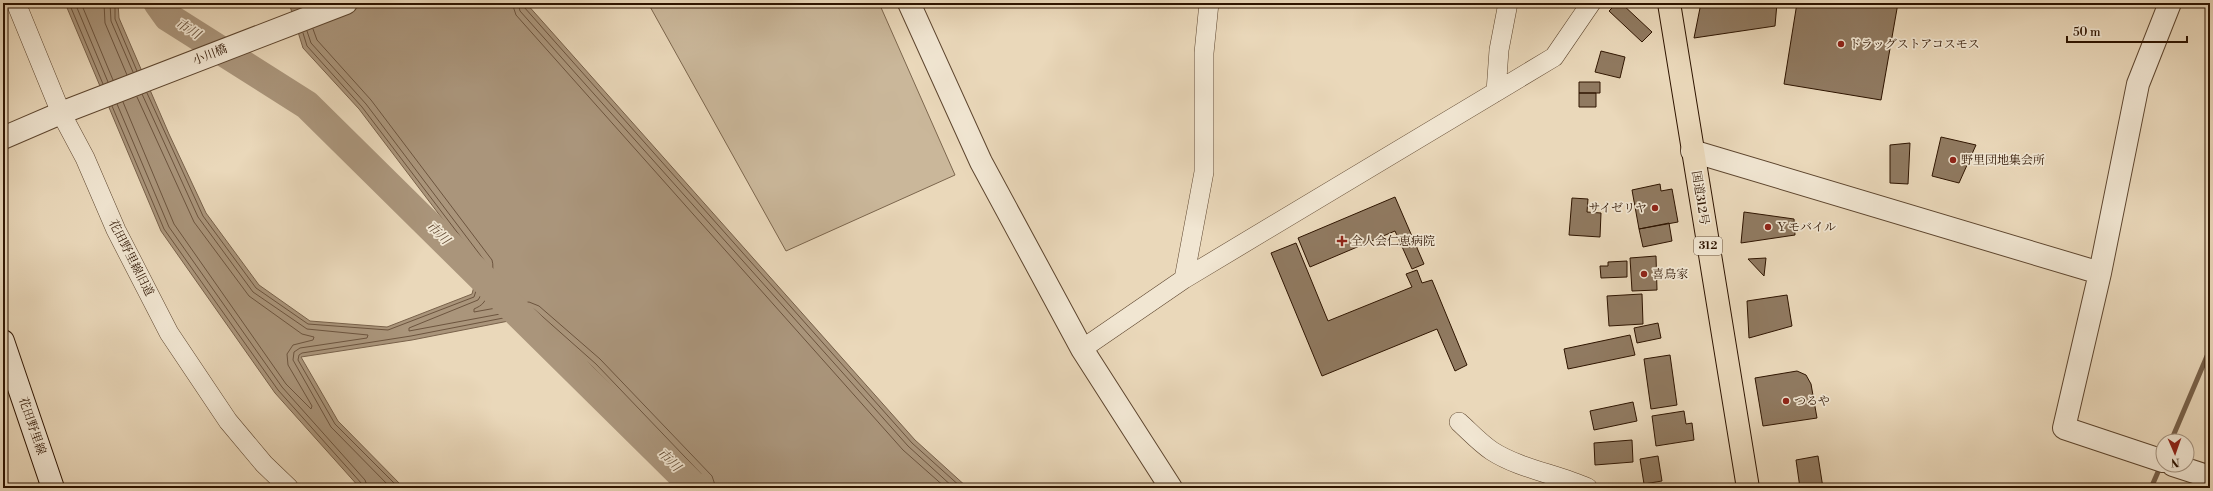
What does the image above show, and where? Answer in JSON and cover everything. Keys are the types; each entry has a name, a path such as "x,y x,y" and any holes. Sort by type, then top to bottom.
{"highway":[{"name":"国道312号","path":"1669,3 1748,488"}],"street":[{"name":"花田野里線旧道","path":"16,3 68,110 85,158 116,230 169,333 228,421 264,464 289,488"},
{"name":"小川橋","path":"3,138 68,110 346,3"},
{"path":"909,3 981,162 1082,349 1171,488"},
{"path":"1184,279 1204,172 1204,53 1209,3"},
{"path":"1496,92 1499,50 1508,3"},
{"path":"1082,349 1184,279 1554,57 1591,3"},
{"path":"2155,459 2064,428 2100,273 2138,84 2170,3"},
{"path":"1692,151 2100,273"},
{"name":"花田野里線","path":"3,341 53,488"},
{"path":"1459,422 1492,451 1516,462 1571,480 1588,488"},
{"path":"2195,472 2210,477"}],"shaded area":[{"path":"648,3 879,3 955,175 786,251"}],"water":[{"path":"65,3 118,3 119,18 169,134 206,213 259,285 310,321 387,327 472,294 479,267 359,109 303,48 289,3 526,3 915,440 968,488 702,488 590,370 529,317 412,340 301,357 338,421 404,488 360,488 275,393 161,231"}],"building":[{"path":"1617,3 1621,3 1652,32 1642,42 1609,11"},
{"path":"1701,3 1777,3 1775,26 1694,38"},
{"name":"ドラッグストアコスモス","path":"1797,3 1898,3 1881,100 1784,84"},
{"path":"1601,51 1625,57 1620,78 1595,72"},
{"path":"1579,82 1600,82 1600,93 1579,93"},
{"path":"1579,93 1596,93 1596,107 1579,107"},
{"name":"野里団地集会所","path":"1941,137 1976,145 1959,183 1932,176"},
{"path":"1910,143 1908,184 1890,183 1890,145"},
{"path":"1660,184 1661,191 1672,189 1678,222 1639,229 1632,190"},
{"path":"1395,197 1424,264 1412,269 1395,231 1310,267 1298,238"},
{"path":"1572,198 1588,199 1587,212 1601,213 1600,237 1569,235"},
{"name":"Ｙモバイル","path":"1744,212 1794,219 1795,235 1741,243"},
{"path":"1669,223 1672,241 1643,247 1639,229"},
{"path":"1296,243 1328,321 1412,287 1406,274 1417,270 1422,283 1432,280 1467,365 1455,371 1437,329 1322,376 1271,253"},
{"name":"喜鳥家","path":"1656,256 1657,290 1632,291 1630,258"},
{"path":"1766,258 1764,276 1748,259"},
{"path":"1627,261 1627,277 1601,278 1600,266 1608,266 1608,262"},
{"path":"1642,294 1643,324 1609,326 1607,296"},
{"path":"1787,295 1792,326 1749,338 1747,301"},
{"path":"1658,323 1661,338 1637,343 1634,328"},
{"path":"1630,335 1635,355 1568,369 1564,349"},
{"path":"1670,355 1677,405 1651,409 1644,359"},
{"name":"つるや","path":"1797,371 1806,375 1811,384 1817,418 1763,426 1755,378"},
{"path":"1633,402 1637,421 1594,430 1590,411"},
{"path":"1684,411 1686,424 1692,423 1694,440 1656,446 1652,416"},
{"path":"1632,440 1633,462 1595,465 1594,443"},
{"path":"1658,456 1662,481 1644,484 1640,459"},
{"path":"1818,456 1823,488 1800,488 1796,460"},
{"path":"1828,485 1844,488 1827,488"}],"waterway":[{"name":"市川","path":"158,3 168,17 307,105 693,486 698,488"},
{"path":"2174,433 2210,349"},
{"path":"2151,488 2158,473"}],"place":[{"name":"ドラッグストアコスモス","path":"1841,44"},
{"name":"野里団地集会所","path":"1953,160"},
{"name":"サイゼリヤ","path":"1655,208"},
{"name":"Ｙモバイル","path":"1768,227"},
{"name":"全人会仁恵病院","path":"1342,241"},
{"name":"喜鳥家","path":"1644,274"},
{"name":"つるや","path":"1786,401"}]}
